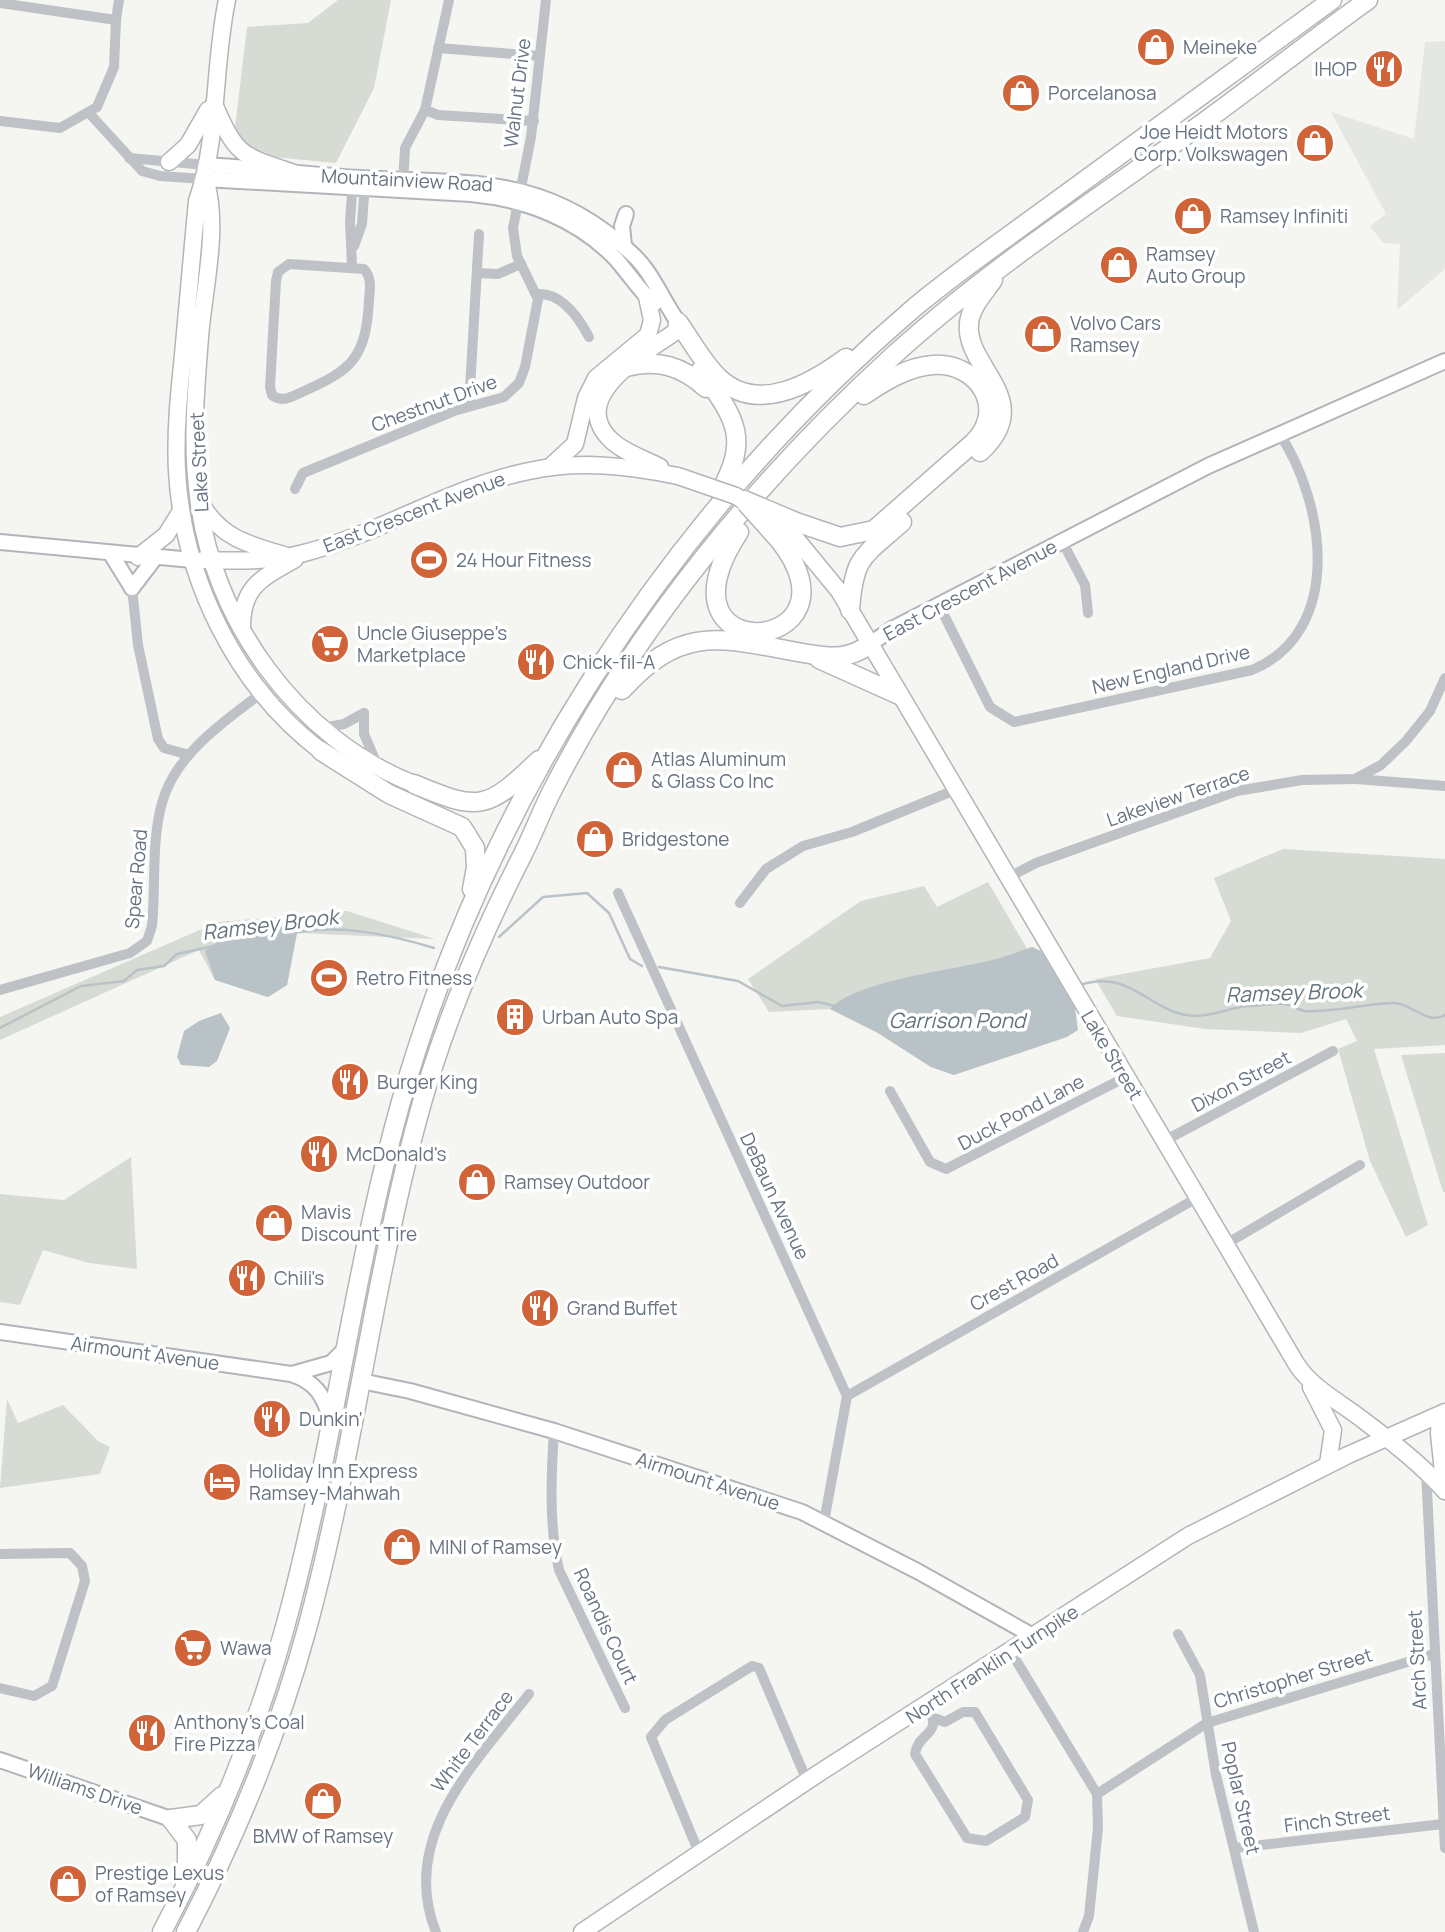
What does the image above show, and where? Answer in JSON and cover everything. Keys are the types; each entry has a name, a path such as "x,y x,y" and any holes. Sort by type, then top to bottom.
{"highway":[{"path":"676,327 725,383 751,393 777,393 813,381 917,306 1002,239 1332,0"},
{"path":"186,1932 256,1783 292,1679 319,1580 405,1166 447,1027 489,920 552,790 589,726 680,591 778,472 824,423 897,353 1001,267 1368,0"},
{"path":"850,610 853,575 858,563 984,449 997,430 1001,412 999,395 972,345 969,323 974,307 1001,267"},
{"path":"162,1932 229,1788 284,1631 395,1123 425,1027 460,936 506,834 552,748 624,631 698,533 768,450 840,376 917,306"},
{"path":"676,327 736,429 737,453 732,470 698,533"},
{"path":"626,368 654,363 678,368 720,401"},
{"path":"744,500 788,531 840,537 874,530 979,438 989,409 986,393 972,374 956,367 934,365 913,369 885,381 824,423"},
{"path":"744,500 788,531 800,575 799,606 786,624 773,631 752,633 723,618 716,604 716,576 726,551 778,472"},
{"path":"589,726 643,668 660,654 685,643 721,640 841,657 870,644"},
{"path":"806,653 899,695"},
{"path":"414,784 461,803 482,802 503,793 552,748"},
{"path":"320,751 372,785 452,820 466,831 475,848 476,868 460,936"},
{"path":"171,1819 194,1818 208,1812 229,1788"},
{"path":"171,1819 183,1832 189,1849 185,1887"}],"main road":[{"name":"Lake Street","path":"228,0 206,172 197,201 178,413 177,471 181,511 192,560 222,633 262,693 287,722 320,751"},
{"path":"169,162 188,145 213,102"},
{"path":"213,102 237,150 256,160 294,173"},
{"name":"Lake Street","path":"206,172 212,203 198,376 197,494 212,561 242,629 277,681 322,728 379,767 414,784"},
{"path":"550,467 575,444 586,398 596,378 649,335 652,320 647,298"},
{"path":"676,327 612,380 601,396 599,411 603,429 617,444 678,476"},
{"name":"East Crescent Avenue","path":"192,560 212,561 298,554 475,486 550,467 619,466 678,476 744,500"},
{"path":"197,494 209,516 226,534 245,543 298,554"},
{"path":"138,556 166,535 181,511"},
{"name":"East Crescent Avenue","path":"788,531 820,565 870,644"},
{"path":"242,629 244,602 249,592 259,581 298,554"},
{"name":"Lake Street","path":"870,644 1304,1376 1426,1470 1445,1491"},
{"path":"1304,1376 1333,1430 1333,1447 1328,1464"},
{"path":"1442,1414 1438,1434 1445,1491"},
{"name":"North Franklin Turnpike","path":"590,1930 807,1781 931,1712 1033,1636 1188,1536 1328,1464 1442,1414"}],"street":[{"path":"0,121 60,128 97,107 114,67 119,0"},
{"path":"403,186 407,141 425,110 449,0"},
{"name":"Walnut Drive","path":"518,196 534,121 546,0"},
{"path":"0,3 116,20"},
{"path":"438,48 540,56"},
{"path":"425,110 438,115 534,121"},
{"path":"89,113 128,158 148,173 206,172"},
{"path":"128,158 169,162 206,172"},
{"name":"Mountainview Road","path":"206,172 294,173 359,184"},
{"name":"Mountainview Road","path":"206,172 403,186 477,182 518,196 560,204 592,230 647,298 676,327"},
{"path":"352,266 350,222 359,184"},
{"path":"518,196 513,235 521,264 537,294 554,297 570,309 589,337"},
{"path":"624,246 622,226 626,214"},
{"name":"Mountainview Road","path":"592,230 624,246 652,277 676,327"},
{"path":"469,406 479,234"},
{"path":"289,264 352,266 367,271 370,283 368,325 358,356 331,380 286,398 274,398 270,387 278,272 289,264"},
{"path":"477,273 498,274 521,264"},
{"name":"Chestnut Drive","path":"295,489 303,473 469,406 504,397 519,383 534,328 537,294"},
{"name":"East Crescent Avenue","path":"870,644 892,629 1062,541 1279,433 1445,361"},
{"name":"New England Drive","path":"939,605 990,707 997,714 1014,722 1252,670 1267,664 1290,647 1302,631 1311,611 1316,582 1317,551 1311,512 1298,468 1279,433"},
{"path":"1062,541 1085,585 1089,599 1088,613"},
{"name":"East Crescent Avenue","path":"0,542 192,560"},
{"path":"111,554 132,588 138,645 158,739 164,748 189,755"},
{"path":"132,588 155,558"},
{"name":"Lakeview Terrace","path":"1007,878 1035,863 1237,791 1302,780 1355,779 1381,765 1406,741 1430,711 1445,678"},
{"name":"Spear Road","path":"0,990 130,953 147,941 152,926 162,803 172,778 189,755 277,681"},
{"path":"322,728 344,724 364,713 365,741 379,767"},
{"path":"1355,779 1445,786"},
{"path":"740,903 766,869 803,846 852,832 955,790"},
{"name":"DeBaun Avenue","path":"618,893 847,1396"},
{"name":"Dixon Street","path":"1164,1141 1333,1051"},
{"name":"Duck Pond Lane","path":"890,1091 930,1163 946,1169 1126,1077"},
{"path":"1226,1244 1360,1165"},
{"name":"Crest Road","path":"847,1396 1197,1198"},
{"name":"Airmount Avenue","path":"0,1332 291,1374 306,1379 318,1388 332,1421"},
{"name":"Airmount Avenue","path":"291,1374 331,1363 346,1348"},
{"name":"Airmount Avenue","path":"361,1381 410,1391 554,1431 802,1512 1033,1636"},
{"path":"824,1522 847,1396"},
{"name":"Roandis Court","path":"554,1431 554,1525 559,1570 625,1708"},
{"name":"Arch Street","path":"1426,1470 1445,1848"},
{"path":"0,1554 70,1553 82,1566 85,1581 52,1686 34,1696 0,1688"},
{"name":"Poplar Street","path":"1178,1634 1200,1675 1207,1723 1254,1932"},
{"path":"1011,1652 1097,1794 1098,1828 1089,1916 1083,1932"},
{"name":"Christopher Street","path":"1097,1794 1207,1723 1434,1654"},
{"path":"699,1853 651,1737 665,1720 752,1666 759,1668 807,1781"},
{"name":"White Terrace","path":"436,1932 426,1885 434,1830 453,1793 529,1694"},
{"path":"931,1712 945,1722 963,1712 975,1712 1027,1800 1024,1817 986,1841 967,1838 915,1754 916,1745 933,1728 931,1712"},
{"name":"Williams Drive","path":"0,1760 171,1819"},
{"name":"Finch Street","path":"1235,1848 1443,1824"}],"shaded area":[{"path":"338,0 391,0 374,88 336,163 262,156 234,136 247,27 308,23"},
{"path":"1445,41 1445,269 1397,310 1400,244 1383,243 1370,226 1386,214 1331,112 1414,139 1425,42"},
{"path":"1283,849 1445,859 1445,1045 1374,1049 1428,1225 1406,1237 1370,1161 1338,1049 1357,1041 1346,1019 1301,1033 1205,1029 1117,1016 1095,979 1210,958 1231,921 1214,878"},
{"path":"988,882 1068,1019 954,1075 931,1067 878,1033 830,1009 769,1012 748,979 861,901 924,886 937,907"},
{"path":"347,911 435,939 297,933 287,985 268,997 215,980 199,950 0,1040 0,1017 218,922"},
{"path":"1445,1053 1445,1192 1443,1192 1401,1055"},
{"path":"131,1157 137,1269 89,1263 43,1250 20,1305 0,1302 0,1194 64,1200"},
{"path":"7,1399 18,1423 63,1405 98,1441 110,1447 100,1474 0,1488"}],"water":[{"path":"282,926 297,933 287,985 268,997 215,980 205,951 241,931"},
{"name":"Garrison Pond","path":"1032,947 1041,951 1075,1008 1078,1030 1067,1037 954,1075 931,1067 878,1033 830,1009 861,990 883,983 996,959"},
{"path":"221,1013 230,1028 217,1061 209,1067 181,1065 177,1057 184,1031 199,1021"}],"waterway":[{"name":"Ramsey Brook","path":"499,937 543,897 587,893 609,913 630,959 642,966"},
{"name":"Ramsey Brook","path":"293,933 347,930 399,938 434,948"},
{"name":"Ramsey Brook","path":"0,1028 81,986 124,981 137,970 164,966 177,954 214,946"},
{"name":"Ramsey Brook","path":"659,967 738,981 782,1006 818,1002 835,1006"},
{"name":"Ramsey Brook","path":"1080,985 1098,981 1114,982 1165,1008 1195,1016 1271,1004 1285,1004 1315,1011 1390,1003 1398,1003 1425,1016 1438,1018 1445,1015"}],"place":[{"name":"Meineke","path":"1156,47"},
{"name":"IHOP","path":"1384,69"},
{"name":"Porcelanosa","path":"1021,93"},
{"name":"Joe Heidt Motors Corp. Volkswagen","path":"1315,143"},
{"name":"Ramsey Infiniti","path":"1193,216"},
{"name":"Ramsey Auto Group","path":"1119,265"},
{"name":"Volvo Cars Ramsey","path":"1043,334"},
{"name":"24 Hour Fitness","path":"429,560"},
{"name":"Uncle Giuseppe's Marketplace","path":"330,644"},
{"name":"Chick-fil-A","path":"536,662"},
{"name":"Atlas Aluminum & Glass Co Inc","path":"624,770"},
{"name":"Bridgestone","path":"595,839"},
{"name":"Retro Fitness","path":"329,978"},
{"name":"Urban Auto Spa","path":"515,1017"},
{"name":"Burger King","path":"350,1082"},
{"name":"McDonald's","path":"319,1154"},
{"name":"Ramsey Outdoor","path":"477,1182"},
{"name":"Mavis Discount Tire","path":"274,1223"},
{"name":"Chili's","path":"247,1278"},
{"name":"Grand Buffet","path":"540,1308"},
{"name":"Dunkin'","path":"272,1419"},
{"name":"Holiday Inn Express Ramsey-Mahwah","path":"222,1482"},
{"name":"MINI of Ramsey","path":"402,1547"},
{"name":"Wawa","path":"193,1648"},
{"name":"Anthony's Coal Fire Pizza","path":"147,1733"},
{"name":"BMW of Ramsey","path":"323,1801"},
{"name":"Prestige Lexus of Ramsey","path":"68,1884"}]}
